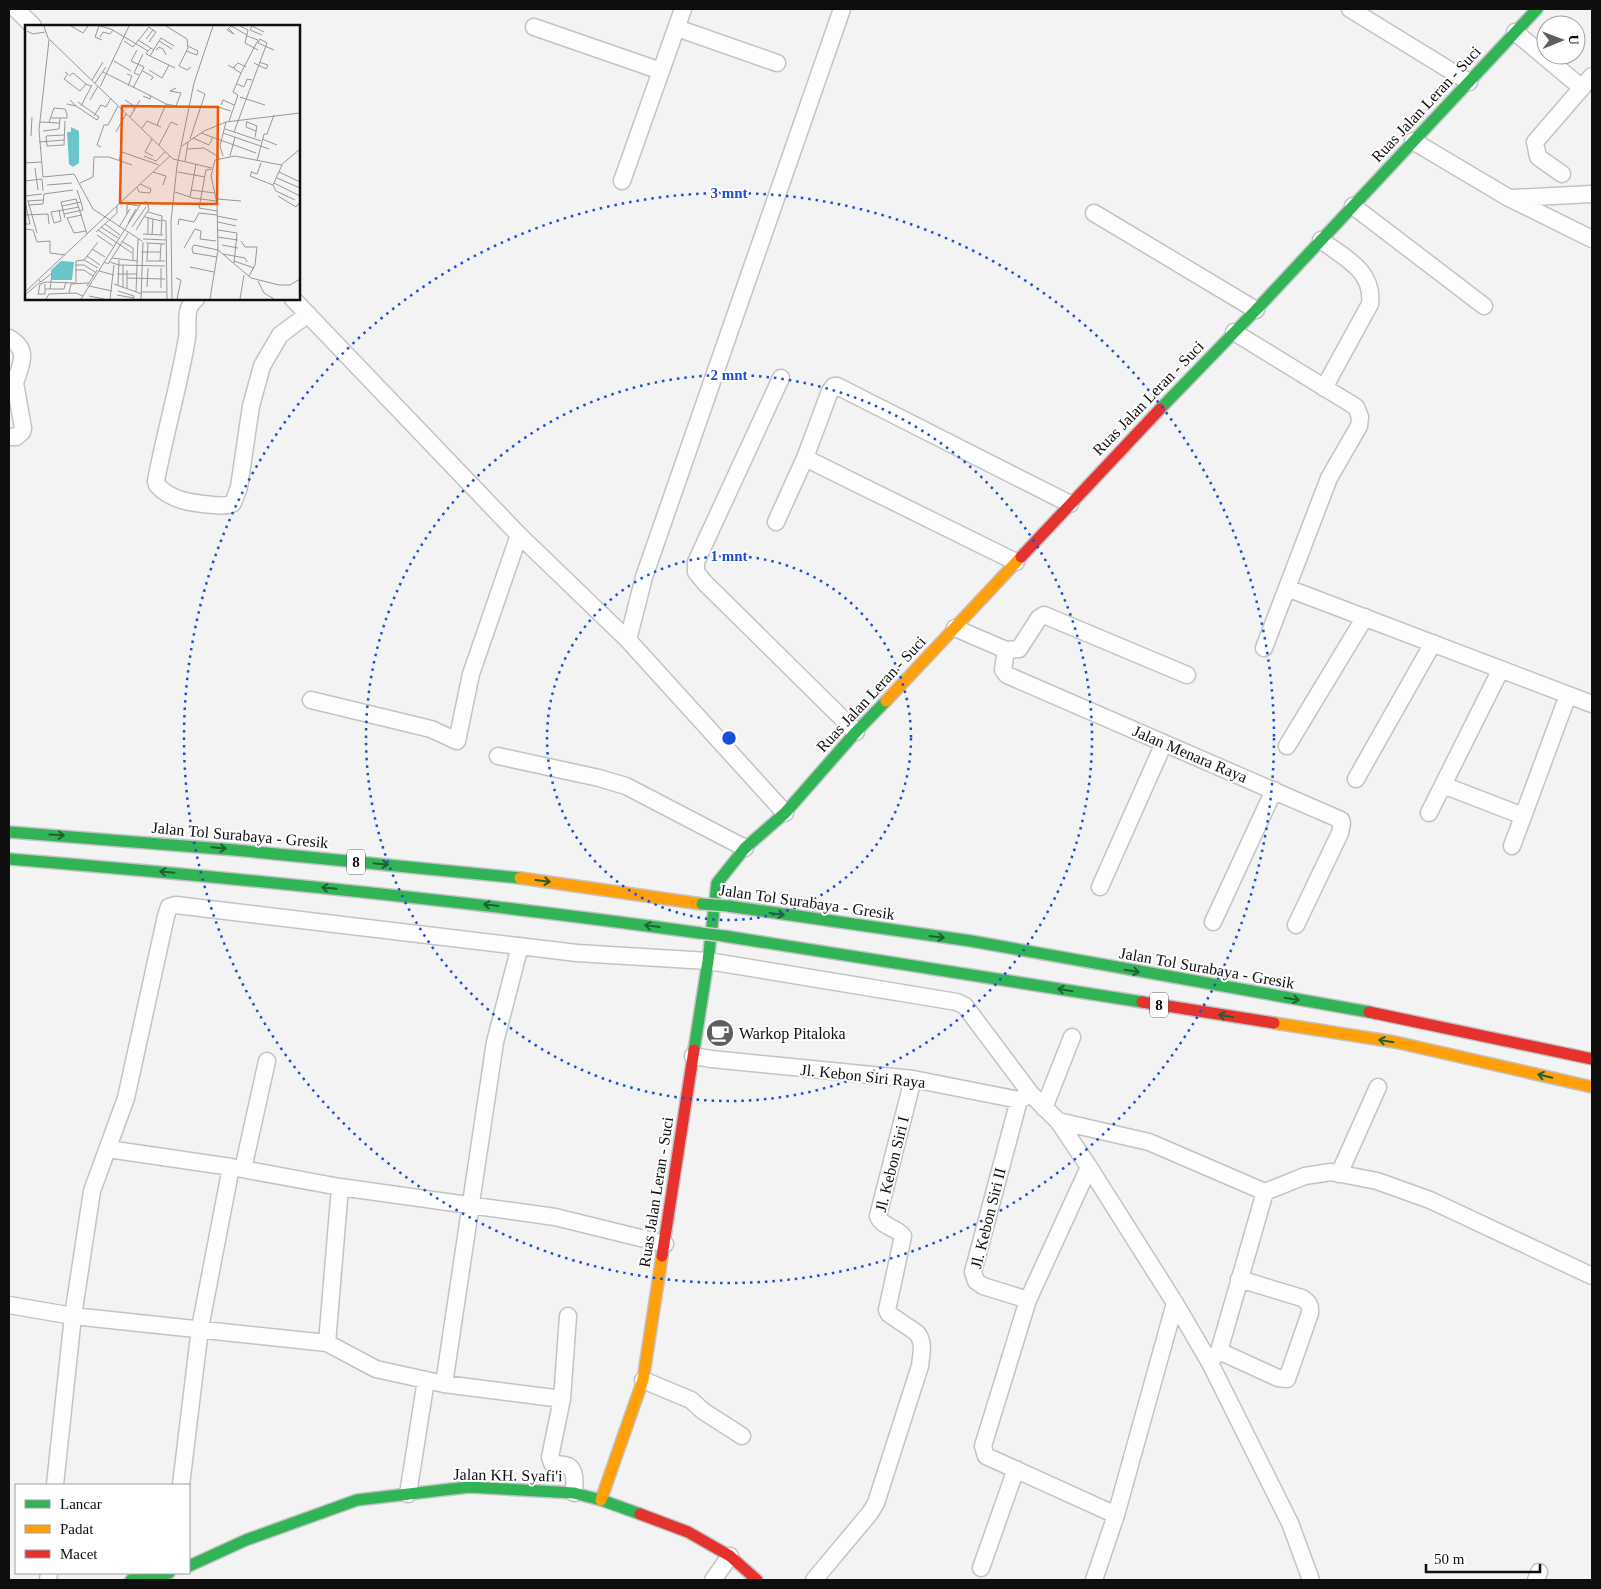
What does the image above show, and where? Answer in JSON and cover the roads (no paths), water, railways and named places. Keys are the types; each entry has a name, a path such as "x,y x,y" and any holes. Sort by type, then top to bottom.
{"main road":[{"name":"Ruas Jalan Leran - Suci","path":"601,1500 643,1380 694,1056 717,883 745,848 785,813 856,732 1070,504 1256,310 1536,9"},
{"name":"Jalan Tol Surabaya - Gresik","path":"9,832 225,849 491,875 728,906 971,941 1391,1016 1592,1059"},
{"name":"8","path":"9,860 204,875 417,896 724,936 1395,1042 1592,1087"},
{"name":"Jalan KH. Syafi'i","path":"190,1566 246,1540 357,1500 469,1487 574,1493 601,1500 688,1532 730,1556 757,1580"},
{"path":"131,1580 164,1574"}],"street":[{"path":"16,9 32,25"},
{"path":"622,181 683,9"},
{"path":"628,640 648,568 842,9"},
{"path":"1350,9 1469,82"},
{"path":"534,27 661,71"},
{"path":"676,28 777,63"},
{"path":"1516,32 1587,82 1535,142 1535,151 1538,158 1562,174"},
{"path":"1413,141 1509,198 1592,239"},
{"path":"1509,198 1592,194"},
{"path":"1547,217 1558,196"},
{"path":"1353,206 1484,306"},
{"path":"1094,213 1256,310"},
{"path":"1321,240 1362,272 1370,287 1371,296 1370,304 1324,388"},
{"path":"195,300 189,305 188,336 156,481 157,485 169,495 182,501 199,504 228,506 232,503 238,487 251,406 262,366 280,335 308,314"},
{"path":"295,300 519,534 628,640 785,813"},
{"path":"1234,332 1356,407 1360,417 1359,426 1329,478 1264,648"},
{"path":"9,338 20,347 23,357 12,381 23,428 22,432 16,437 9,437"},
{"path":"781,378 696,562 696,572 856,732"},
{"path":"776,522 830,391 834,386 840,386 1070,504"},
{"path":"804,458 1016,562"},
{"path":"311,700 431,729 457,741 471,674 519,534"},
{"path":"1287,588 1592,704"},
{"path":"955,628 1006,650 1020,649 1039,618 1044,615 1187,675"},
{"path":"1288,746 1365,617"},
{"path":"1356,779 1433,643"},
{"name":"Jalan Menara Raya","path":"1006,650 1003,670 1007,675 1341,820 1340,833 1296,925"},
{"path":"1429,814 1500,669"},
{"path":"1512,846 1568,695"},
{"path":"1100,887 1164,743"},
{"path":"498,756 626,786 745,848"},
{"path":"1443,785 1523,816"},
{"path":"1213,922 1274,790"},
{"path":"55,1484 73,1316 92,1191 126,1098 169,907 176,904 577,954 708,961 957,1002 965,1006 1025,1097 1044,1108 1058,1121 1175,1302 1215,1357 1290,1523 1311,1580"},
{"path":"444,1384 495,1042 520,946"},
{"path":"1044,1108 1072,1037"},
{"name":"Jl. Kebon Siri Raya","path":"694,1056 913,1080 1025,1097"},
{"path":"181,1484 200,1328 237,1168 267,1061"},
{"name":"Jl. Kebon Siri I","path":"814,1580 870,1513 876,1503 920,1366 922,1344 920,1337 889,1314 887,1310 904,1236 901,1232 883,1224 878,1216 913,1080"},
{"path":"1339,1174 1378,1087"},
{"name":"Jl. Kebon Siri II","path":"1025,1097 973,1272 976,1281 983,1286 1028,1300"},
{"path":"1058,1121 1149,1142 1265,1192 1305,1176 1331,1172 1377,1181 1430,1200 1592,1276"},
{"path":"108,1149 237,1168 340,1187 555,1217 665,1244"},
{"path":"1089,1167 1028,1300 983,1446 986,1456 1116,1515"},
{"path":"326,1343 340,1187"},
{"path":"1215,1357 1265,1192"},
{"path":"1215,1357 1278,1378 1287,1379 1310,1313 1311,1307 1302,1298 1239,1279"},
{"path":"1094,1580 1116,1515 1175,1302"},
{"path":"9,1305 73,1316 200,1328 326,1343 376,1369 444,1384 562,1399"},
{"path":"568,1316 562,1399 550,1457 552,1463 567,1466 572,1470 574,1493"},
{"path":"408,1494 426,1380"},
{"path":"643,1380 691,1400 703,1411 742,1436"},
{"path":"981,1568 1016,1469"},
{"path":"713,1580 730,1556"}],"place":[{"name":"Warkop Pitaloka","path":"720,1033"}]}
